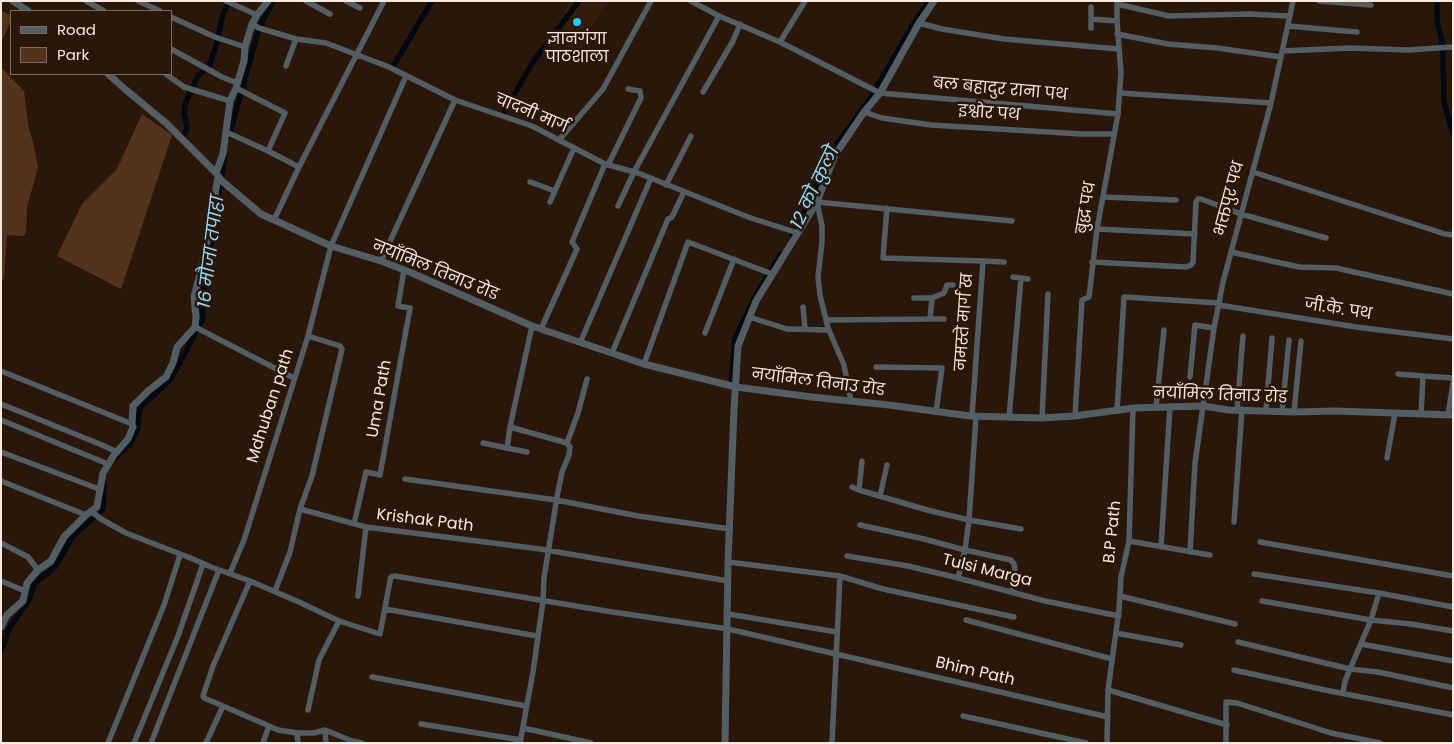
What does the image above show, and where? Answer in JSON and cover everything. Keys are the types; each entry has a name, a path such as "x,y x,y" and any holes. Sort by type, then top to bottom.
{"street":[{"path":"13,1 26,10"},
{"path":"86,1 102,10"},
{"path":"138,1 158,10"},
{"path":"226,1 257,15"},
{"path":"2,624 7,615 23,601 27,583 38,570 51,561 64,537 97,507 102,473 128,439 133,427 133,406 166,376 173,363 177,347 195,327 194,297 205,254 223,154 230,101 244,61 245,47 252,24 268,1"},
{"path":"306,1 330,14"},
{"path":"274,220 384,1"},
{"path":"560,140 603,88 651,1"},
{"path":"691,1 719,16 780,42 880,93"},
{"path":"780,42 805,1"},
{"path":"725,743 728,562 738,346 756,301 770,273 817,202 835,155 864,112 880,93 919,22 934,1"},
{"name":"भक्तपुर पथ","path":"1190,552 1195,463 1214,328 1223,282 1271,103 1293,1"},
{"path":"1319,1 1371,5"},
{"path":"351,2 360,8"},
{"path":"1117,3 1169,16 1248,14 1289,16"},
{"name":"बुद्ध पथ","path":"1075,416 1082,300 1089,297 1097,229 1118,114 1121,73 1116,21 1117,3"},
{"path":"1091,6 1091,28"},
{"path":"618,206 634,172 719,16"},
{"path":"172,17 218,38 245,47"},
{"path":"1091,19 1116,21"},
{"path":"919,22 942,29 1004,39 1119,49"},
{"name":"चादनी मार्ग","path":"252,24 259,28 296,39 326,42 389,67 455,100 532,126 607,164 651,178 748,216 796,232"},
{"path":"702,92 733,41 740,24"},
{"path":"1288,26 1358,32"},
{"path":"1117,34 1168,44 1282,54 1350,48 1408,50 1453,47"},
{"path":"286,66 296,39"},
{"path":"172,50 222,77 244,92 285,113 268,150"},
{"name":"नयाँमिल तिनाउ रोड","path":"109,75 166,123 219,177 261,214 331,246 404,270 542,330 644,364 736,387 974,416 1042,418 1156,406 1203,406 1282,412 1335,411 1451,415"},
{"path":"168,75 184,86 230,101"},
{"name":"Mdhuban path","path":"230,573 244,540 308,336 331,246 406,76"},
{"path":"542,330 577,249 572,242 607,164 641,98 640,92 628,89"},
{"name":"बल बहादुर राना पथ","path":"880,93 1118,114"},
{"path":"1120,93 1271,103"},
{"path":"381,261 455,100"},
{"name":"इश्वोर पथ","path":"864,112 882,118 931,125 1082,134 1114,134"},
{"path":"226,132 268,150 299,167"},
{"path":"666,185 691,136"},
{"path":"550,202 574,148"},
{"path":"1253,172 1453,235"},
{"path":"580,343 651,178"},
{"path":"530,182 554,192"},
{"path":"612,353 668,219 672,217 684,192"},
{"path":"1103,197 1176,200"},
{"path":"1092,262 1186,267 1190,265 1193,262 1196,202 1198,199 1241,214 1326,238"},
{"path":"817,202 1012,221"},
{"path":"817,202 822,226 818,277 820,295 829,330 844,365 850,401"},
{"name":"नमस्ते मार्ग ख","path":"887,208 882,258 983,261 969,520 958,578"},
{"path":"1097,229 1195,234"},
{"path":"644,364 688,242 770,273"},
{"path":"1231,252 1300,267 1336,268 1453,294"},
{"path":"705,333 734,259"},
{"path":"983,261 1004,262"},
{"name":"Uma Path","path":"354,524 366,472 380,475 410,308 398,306 404,270"},
{"path":"1013,278 1028,279"},
{"path":"1010,418 1021,278"},
{"path":"914,298 932,298 944,293 948,285 953,285"},
{"path":"1042,418 1048,294"},
{"name":"जी.के. पथ","path":"1117,411 1124,296 1219,304 1356,327 1453,340"},
{"path":"930,318 932,298"},
{"path":"803,307 805,329"},
{"path":"749,317 787,329 829,330"},
{"path":"826,320 944,319"},
{"path":"1190,377 1196,325 1214,328"},
{"path":"507,448 532,326"},
{"path":"195,327 294,378"},
{"path":"1156,406 1164,330"},
{"path":"275,591 290,552 300,509 312,476 342,349 340,346 308,336"},
{"path":"1234,522 1244,336"},
{"path":"1266,411 1272,338"},
{"path":"1282,412 1289,340"},
{"path":"1294,412 1301,341"},
{"path":"876,367 942,368 936,412"},
{"path":"1,370 132,424"},
{"path":"1398,374 1453,378"},
{"path":"1421,414 1423,376"},
{"path":"567,443 578,413 587,379"},
{"path":"1451,415 1453,383"},
{"path":"1,404 117,452"},
{"path":"1160,547 1170,406"},
{"name":"B.P Path","path":"1107,743 1108,690 1121,578 1129,540 1133,408"},
{"path":"1388,458 1395,413"},
{"path":"1,420 108,464"},
{"path":"421,724 521,742 533,672 543,601 544,578 556,500 570,447 567,443 510,427"},
{"path":"483,443 528,452"},
{"path":"1,452 99,489"},
{"path":"860,490 862,461"},
{"path":"880,496 887,465"},
{"path":"404,479 556,500 638,516 730,529"},
{"path":"1,481 89,513 126,533 275,591 339,621 380,634 385,609 537,636"},
{"path":"852,487 927,510 1021,530"},
{"name":"Krishak Path","path":"300,509 366,527 549,551 728,581"},
{"path":"860,525 1012,560 1015,569 1012,592"},
{"path":"358,596 366,527"},
{"path":"1129,540 1210,555"},
{"path":"1260,542 1453,576"},
{"path":"1,543 28,557 38,570"},
{"path":"108,743 164,605 180,555"},
{"name":"Tulsi Marga","path":"847,556 908,566 1044,601 1118,616"},
{"path":"728,562 840,576 883,589 1014,617"},
{"path":"134,743 178,636 203,564"},
{"path":"151,743 219,570"},
{"path":"1254,574 1380,593 1453,607"},
{"name":"Bhim Path","path":"385,609 390,581 395,576 728,629 1108,717"},
{"path":"832,743 840,576"},
{"path":"1,581 25,591"},
{"path":"250,581 213,666 204,692 204,698 278,730 297,733 314,733 325,730 362,743"},
{"path":"1343,693 1345,681 1371,620 1380,593"},
{"path":"1120,596 1235,624"},
{"path":"1262,601 1371,620 1453,631"},
{"path":"728,614 838,632"},
{"path":"966,620 1112,659"},
{"path":"308,710 319,660 339,621"},
{"path":"1116,633 1181,645"},
{"path":"1238,642 1350,668 1453,688"},
{"path":"1361,644 1453,661"},
{"path":"1234,670 1453,714"},
{"path":"372,678 526,706"},
{"path":"1108,690 1226,725"},
{"path":"1226,743 1226,702 1237,703 1330,733 1380,743"},
{"path":"206,743 223,706"},
{"path":"963,716 1086,743"},
{"path":"263,743 269,726"},
{"path":"523,728 591,743"},
{"path":"325,730 326,743"},
{"path":"297,733 298,743"}],"shaded area":[{"name":"ज्ञानगंगा पाठशाला","path":"570,1 607,1 574,59 548,43"}],"green space":[{"path":"1,10 10,15 10,23 1,43"},
{"path":"1,67 24,91 29,130 38,168 27,207 26,232 24,236 7,235 4,279 1,280"},
{"path":"142,114 172,135 121,289 57,256 82,204 117,169"}],"waterway":[{"name":"१६ मौजा तपाहा","path":"229,136 259,28 273,1"},
{"path":"392,68 432,1"},
{"path":"502,116 533,62 579,1"},
{"name":"१२ को कुलो","path":"792,236 810,202 818,180 834,148 871,97 929,1"},
{"path":"1437,1 1437,21 1443,53 1444,101 1453,135"},
{"path":"209,66 215,50 223,14 227,6"},
{"path":"194,85 198,75 203,72"},
{"path":"183,136 187,129 184,112 185,104 190,93"},
{"name":"१६ मौजा तपाहा","path":"116,457 130,444 137,431 140,408 171,379 203,319 202,304 225,155"},
{"name":"१२ को कुलो","path":"731,386 735,338 756,295 781,254"},
{"name":"१६ मौजा तपाहा","path":"1,651 10,627 29,600 35,583 55,567 73,536 103,509 104,484"}],"place":[{"name":"ज्ञानगंगा पाठशाला","path":"577,22"}]}
